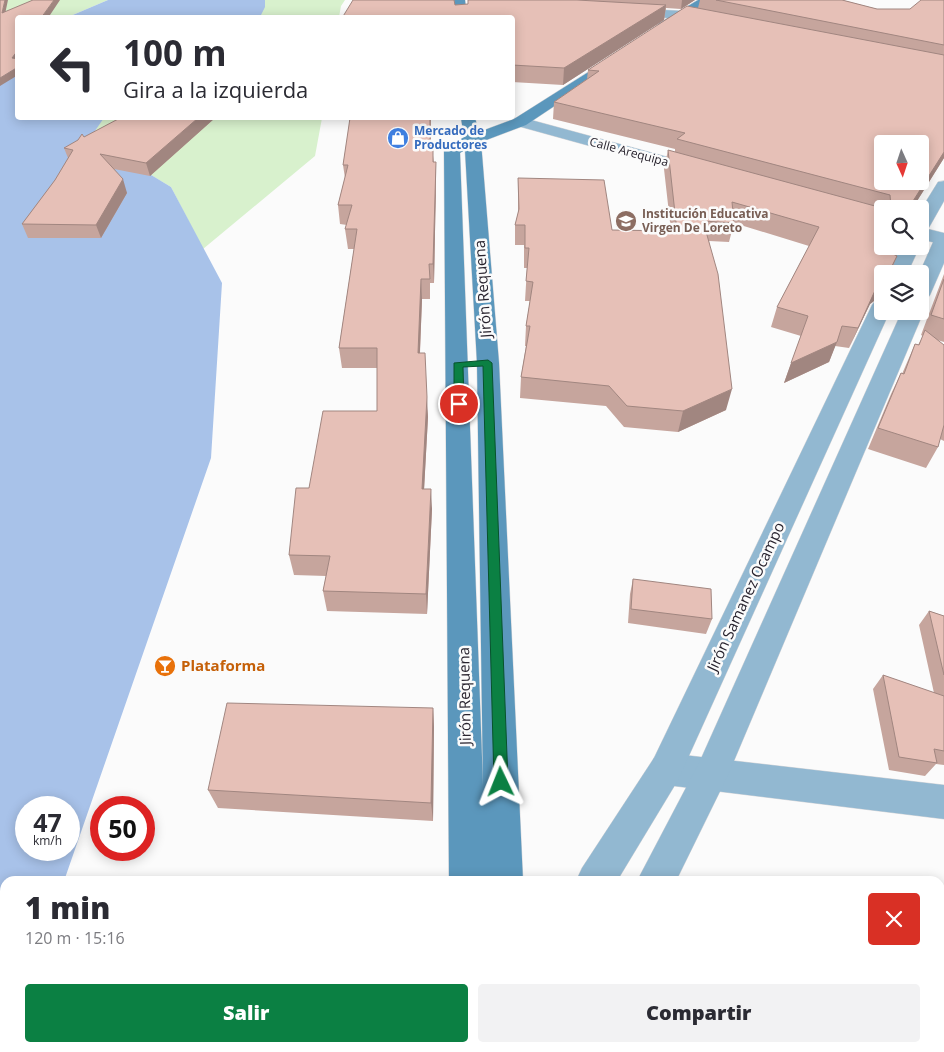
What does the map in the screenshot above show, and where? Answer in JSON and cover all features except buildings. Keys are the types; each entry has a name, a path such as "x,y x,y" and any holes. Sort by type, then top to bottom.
{"main road":[{"path":"650,36 706,0"},
{"path":"464,137 520,122 626,52"},
{"name":"Jirón Requena","path":"464,137 488,363 504,876"},
{"name":"Jirón Requena","path":"464,137 458,365 468,876"},
{"path":"458,365 488,363"}],"street":[{"path":"615,12 683,15 721,22"},
{"name":"Calle Arequipa","path":"520,122 720,178"},
{"path":"929,212 944,186"},
{"path":"929,236 944,240 929,275"},
{"name":"Jirón Samanez Ocampo","path":"598,876 666,769 875,320"},
{"path":"659,876 711,774 909,320"},
{"path":"666,769 944,802"}],"green space":[{"path":"0,0 108,0 73,15 15,15 15,34"},
{"path":"265,0 345,0 341,6 339,15 261,15"},
{"path":"102,120 322,120 315,156 203,249 171,187 89,138"}],"water":[{"path":"108,0 265,0 265,7 261,15 73,15"},
{"path":"15,39 15,120 103,120 90,138 171,187 222,283 211,458 94,796 90,796 90,806 80,835 80,796 15,796 15,861 71,861 66,876 0,876 0,45"}],"place":[{"name":"Mercado de Productores","path":"398,138"},
{"name":"Institución Educativa Virgen De Loreto","path":"626,221"},
{"name":"Plataforma","path":"165,666"}],"route":[{"path":"459,404 458,365 488,363 501,782"}]}
